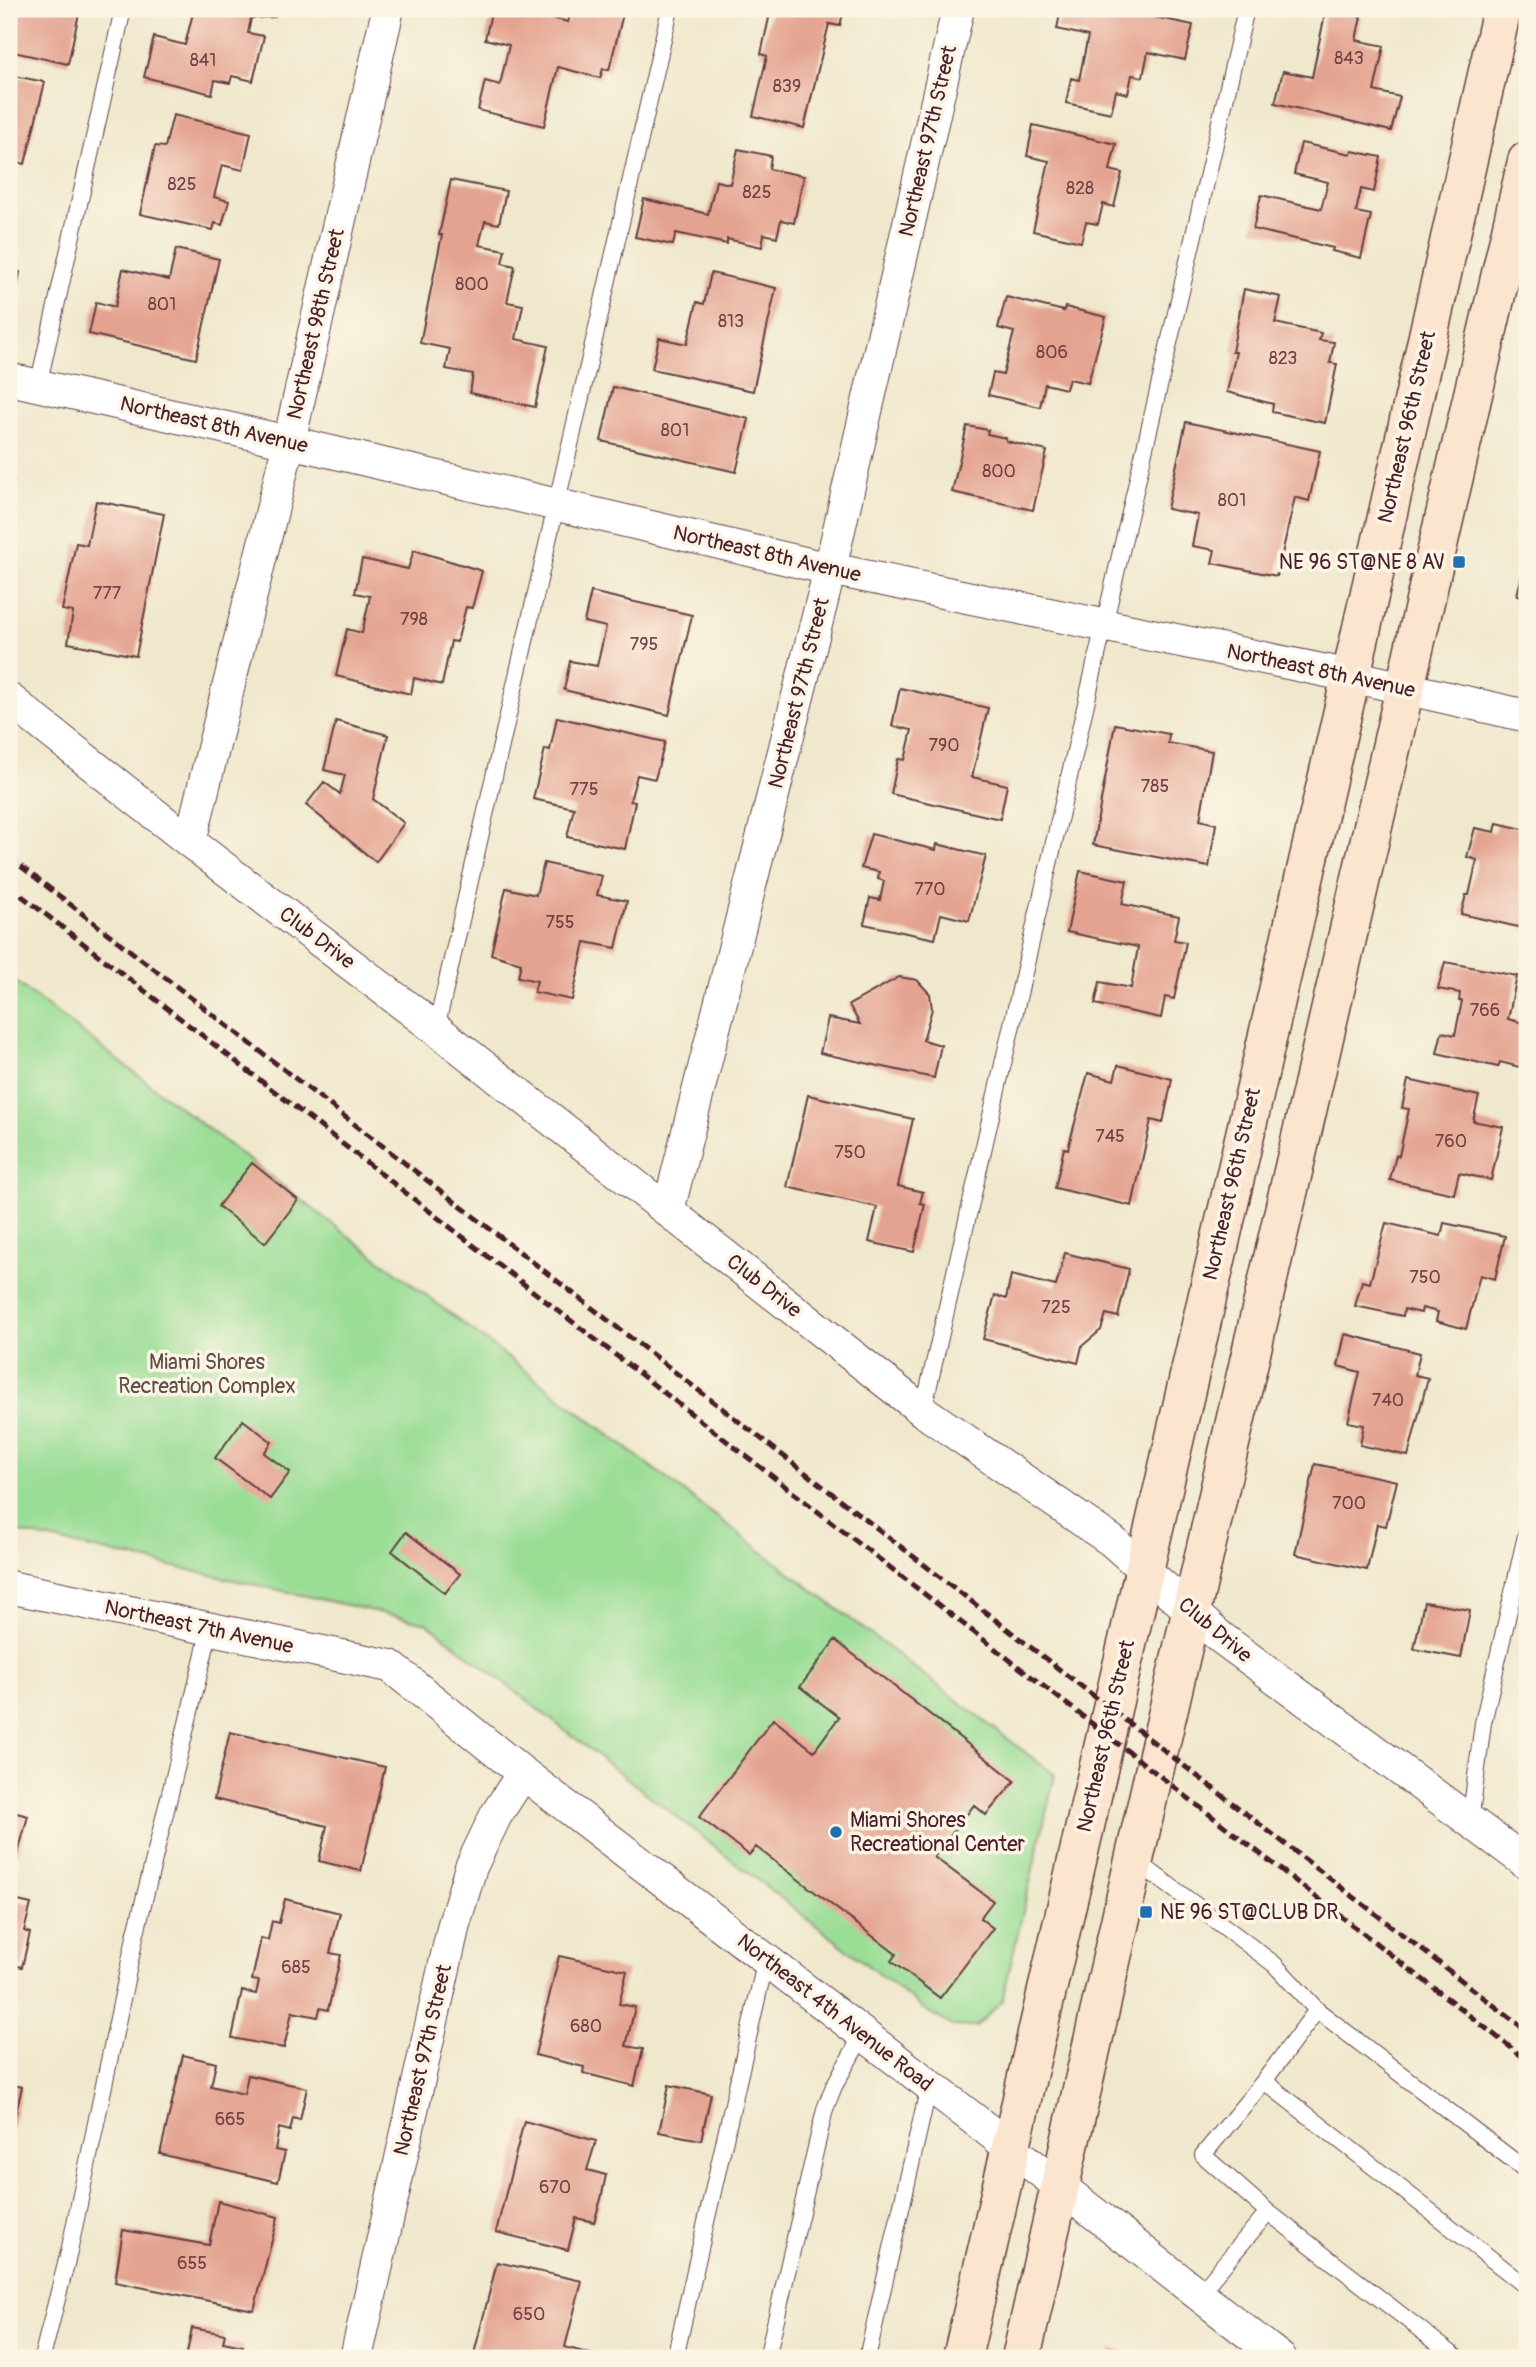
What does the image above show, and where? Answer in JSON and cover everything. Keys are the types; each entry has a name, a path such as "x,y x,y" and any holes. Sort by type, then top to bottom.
{"street":[{"name":"Northeast 98th Street","path":"190,842 289,442 388,9"},
{"name":"Northeast 97th Street","path":"668,1211 830,569 958,9"},
{"name":"Northeast 96th Street","path":"962,2358 1351,676 1502,9"},
{"path":"1021,2358 1191,1610 1527,161"},
{"name":"Northeast 8th Avenue","path":"23,382 830,569 1351,676 1527,716"},
{"name":"Club Drive","path":"9,699 923,1411 1112,1541 1220,1637 1527,1863"},
{"name":"Northeast 7th Avenue","path":"9,1587 390,1666"},
{"name":"Northeast 4th Avenue Road","path":"390,1666 523,1773 1280,2358"},
{"name":"Northeast 97th Street","path":"356,2358 454,1924 471,1867 496,1815 523,1773"}],"lane":[{"path":"23,382 123,9"},
{"path":"436,1029 670,9"},
{"path":"923,1411 1246,9"},
{"path":"1470,1822 1483,1723 1527,1531"},
{"path":"42,2358 69,2252 135,1937 210,1629"},
{"path":"1134,1860 1274,1964 1317,2010 1527,2171"},
{"path":"675,2358 766,1959"},
{"path":"1317,2010 1264,2081 1203,2155 1268,2212 1457,2358"},
{"path":"768,2358 825,2109 834,2086 863,2034"},
{"path":"1264,2081 1527,2287"},
{"path":"867,2358 929,2085"},
{"path":"1199,2294 1268,2212"}],"green space":[{"name":"Miami Shores Recreation Complex","path":"9,977 1055,1775 1002,2001 976,2027 953,2026 925,2010 427,1623 9,1530"}],"building":[{"path":"9,9 80,9 68,64 9,51"},
{"path":"194,9 277,9 275,17 251,18 248,33 264,36 253,81 232,76 230,83 215,80 212,94 144,77 154,37 185,45"},
{"path":"492,9 515,9 568,22 572,9 603,9 623,14 609,70 603,69 600,78 558,67 544,126 478,110 485,81 500,85 509,45 485,39"},
{"path":"771,9 844,9 840,26 829,24 804,128 753,116 767,56 761,54"},
{"path":"1061,9 1116,9 1193,25 1185,60 1148,52 1143,77 1132,75 1128,94 1116,91 1111,113 1066,103 1071,78 1079,80 1088,36 1057,29"},
{"path":"1326,9 1361,17 1356,40 1384,46 1374,91 1400,97 1391,131 1275,103 1283,71 1312,77"},
{"path":"9,75 45,82 25,164 9,160"},
{"path":"173,115 251,133 243,170 222,165 214,197 229,201 222,225 215,223 213,230 140,214 155,146 165,147"},
{"path":"1033,125 1116,144 1110,170 1122,173 1114,207 1103,204 1098,224 1086,222 1081,242 1033,231 1049,161 1027,156"},
{"path":"1301,143 1351,154 1352,151 1381,157 1374,192 1361,189 1356,212 1371,215 1361,258 1332,251 1333,248 1253,229 1261,195 1321,209 1328,182 1294,174"},
{"path":"738,149 771,156 769,169 804,176 794,223 781,220 777,237 764,234 762,247 727,239 727,244 676,233 673,245 635,237 644,199 708,214 716,181 730,184"},
{"path":"451,180 506,191 499,224 485,221 479,245 505,250 502,263 515,266 507,302 523,305 516,339 548,346 535,407 470,393 473,374 446,369 450,349 420,343"},
{"path":"176,249 219,259 196,359 89,334 96,302 115,307 123,269 169,280"},
{"path":"9,270 20,272 13,309 9,308"},
{"path":"711,273 776,288 753,391 652,369 659,338 687,344 697,302 704,304"},
{"path":"1244,289 1281,297 1275,323 1321,333 1319,340 1334,342 1330,363 1337,364 1325,423 1272,412 1273,404 1227,392 1236,352 1232,352"},
{"path":"1006,297 1064,311 1065,307 1106,317 1088,383 1069,379 1066,389 1045,384 1040,407 988,395 993,373 1003,375 1014,332 998,328"},
{"path":"613,387 749,419 736,472 601,441"},
{"path":"1186,422 1320,451 1309,501 1295,497 1277,576 1212,563 1215,550 1192,546 1198,515 1167,509"},
{"path":"967,426 988,430 987,434 1006,438 1006,441 1047,451 1033,510 952,492"},
{"path":"9,479 14,480 10,500 9,499"},
{"path":"96,501 164,514 136,656 68,643 73,612 62,610 76,543 87,545"},
{"path":"414,550 482,571 472,608 466,607 457,642 451,641 442,685 414,678 411,694 336,676 347,629 362,633 370,596 355,593 362,559 408,569"},
{"path":"1527,559 1527,597 1517,595"},
{"path":"591,592 692,615 669,715 564,690 570,661 597,666 606,627 584,622"},
{"path":"1527,603 1527,628 1521,626"},
{"path":"900,688 988,708 972,777 1007,785 1000,819 891,794 898,759 905,760 912,730 892,726"},
{"path":"557,717 665,742 655,779 637,775 630,801 635,802 625,849 567,837 574,808 533,799 545,749 550,750"},
{"path":"336,721 388,735 373,799 404,823 376,862 306,805 324,782 340,794 345,775 324,770"},
{"path":"1115,724 1169,734 1168,743 1212,751 1200,820 1216,824 1209,867 1093,845"},
{"path":"1497,823 1527,830 1523,863 1527,864 1527,929 1461,914 1466,895 1469,895 1477,860 1467,857 1475,828 1495,832"},
{"path":"871,834 936,850 937,844 986,856 969,921 941,914 935,939 864,924 870,898 880,900 884,881 878,879 879,872 861,868"},
{"path":"544,863 602,876 597,895 627,901 616,948 585,942 572,1000 534,992 537,981 518,977 521,963 491,954 506,888 536,895"},
{"path":"1080,871 1127,881 1122,904 1179,916 1174,940 1186,942 1174,999 1165,997 1161,1018 1095,1004 1100,982 1131,988 1138,947 1067,932"},
{"path":"1445,962 1517,976 1508,1019 1527,1024 1527,1069 1500,1062 1498,1067 1437,1053 1442,1032 1455,1035 1462,1001 1459,1001 1460,993 1438,989"},
{"path":"899,977 917,980 930,994 932,1009 923,1040 941,1045 934,1078 820,1053 828,1018 860,1024 849,1005"},
{"path":"1118,1065 1172,1079 1163,1123 1151,1120 1132,1206 1055,1188 1064,1148 1068,1149 1088,1073 1114,1080"},
{"path":"1408,1080 1479,1096 1473,1121 1503,1127 1491,1180 1459,1173 1454,1194 1390,1180 1396,1155 1399,1156 1409,1109 1402,1108"},
{"path":"808,1095 913,1119 898,1186 923,1192 920,1203 925,1204 914,1252 869,1242 877,1207 787,1187"},
{"path":"252,1163 298,1200 265,1243 218,1206"},
{"path":"1386,1223 1441,1236 1444,1223 1505,1236 1495,1279 1480,1275 1466,1329 1436,1321 1438,1312 1422,1308 1421,1313 1404,1309 1403,1316 1355,1306 1362,1281 1370,1283"},
{"path":"1065,1253 1129,1269 1118,1317 1106,1314 1101,1330 1082,1346 1078,1363 983,1339 995,1295 1006,1299 1011,1275 1056,1286"},
{"path":"1345,1334 1420,1353 1415,1375 1428,1378 1408,1456 1360,1445 1364,1425 1348,1422 1360,1372 1338,1366"},
{"path":"243,1420 272,1442 264,1453 290,1472 270,1499 215,1458"},
{"path":"1315,1464 1397,1481 1386,1526 1377,1524 1367,1570 1295,1554"},
{"path":"406,1532 460,1574 445,1593 392,1551"},
{"path":"1424,1602 1470,1610 1461,1658 1414,1649"},
{"name":"Miami Shores Recreational Center","path":"835,1640 1015,1781 986,1815 974,1805 934,1857 993,1901 980,1918 993,1928 940,1998 891,1961 896,1954 756,1847 749,1855 699,1817 773,1719 814,1751 839,1717 800,1687"},
{"path":"230,1732 385,1767 361,1871 319,1861 327,1826 214,1799"},
{"path":"9,1811 28,1816 18,1853 9,1851"},
{"path":"9,1899 31,1904 24,1931 30,1933 22,1967 9,1964"},
{"path":"285,1899 340,1913 330,1953 341,1955 328,2010 320,2008 318,2017 292,2012 284,2048 232,2038 242,1991 256,1994 259,1981 252,1980 261,1938 268,1940 272,1921 279,1923"},
{"path":"559,1956 627,1971 619,2004 635,2007 626,2046 643,2049 634,2086 583,2073 584,2067 535,2055"},
{"path":"183,2055 216,2063 211,2086 244,2094 248,2075 307,2088 300,2120 293,2118 290,2131 279,2128 275,2150 285,2152 278,2182 160,2154"},
{"path":"9,2084 22,2087 10,2139 9,2139"},
{"path":"669,2085 711,2094 701,2140 659,2132"},
{"path":"524,2121 596,2141 587,2170 606,2175 601,2199 594,2222 576,2218 568,2250 496,2232"},
{"path":"218,2201 278,2217 254,2310 115,2282 123,2230 209,2245"},
{"path":"497,2262 582,2281 565,2347 605,2358 473,2358"},
{"path":"192,2328 225,2334 223,2342 243,2346 241,2358 186,2358"},
{"path":"1111,2348 1145,2357 1145,2358 1109,2358"}],"railway":[{"path":"9,857 1527,2031"},
{"path":"9,886 1527,2060"}],"place":[{"name":"NE 96 ST@NE 8 AV","path":"1459,562"},
{"name":"Miami Shores Recreational Center","path":"836,1832"},
{"name":"NE 96 ST@CLUB DR","path":"1146,1912"}]}
